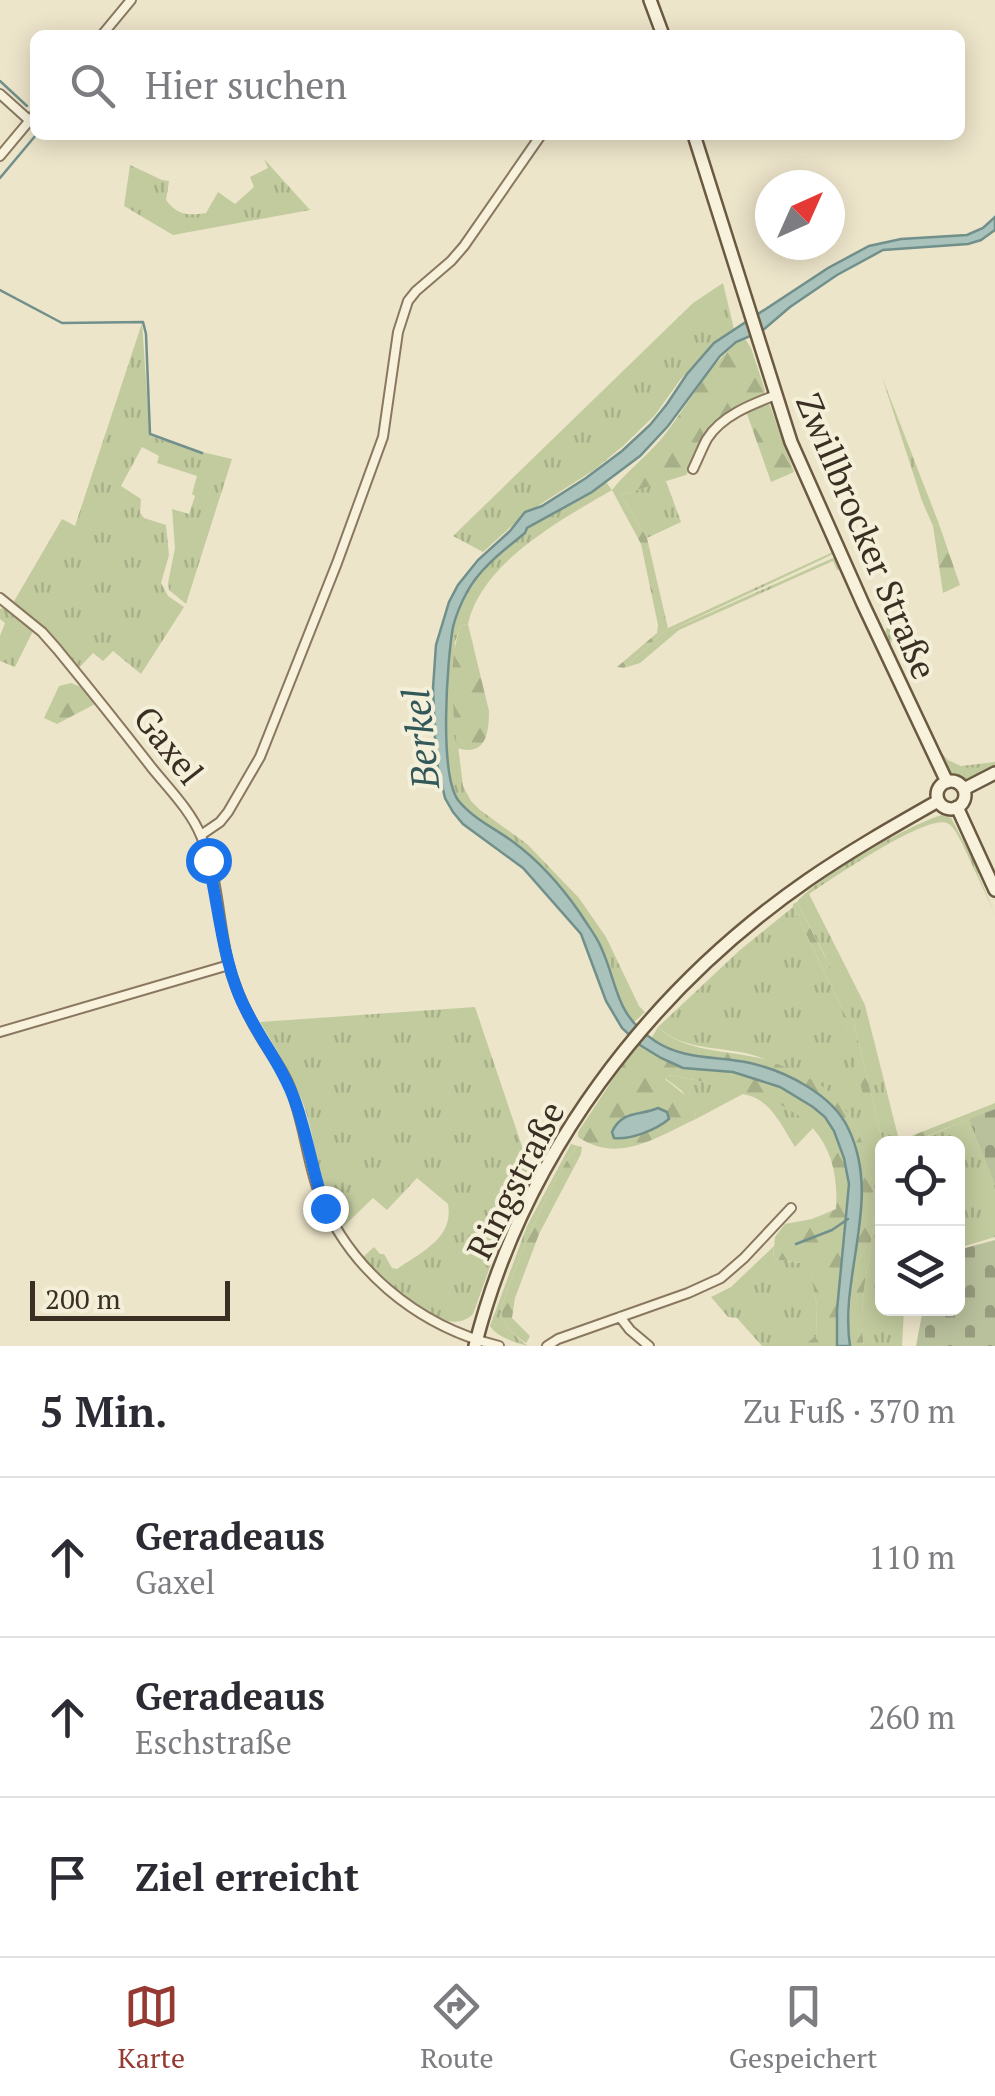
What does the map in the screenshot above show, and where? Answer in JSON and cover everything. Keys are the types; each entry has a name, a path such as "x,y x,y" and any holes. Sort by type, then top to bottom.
{"main road":[{"path":"650,0 661,30"},
{"name":"Zwillbrocker Straße","path":"696,140 801,468 946,782"},
{"path":"964,789 995,773"},
{"path":"954,781 964,789 965,797 958,807 944,807 938,800 938,789 946,782 954,781"},
{"name":"Ringstraße","path":"475,1343 508,1244 536,1183 572,1123 651,1020 699,970 783,898 938,800"},
{"path":"958,807 994,884"}],"street":[{"path":"106,30 132,0"},
{"path":"0,94 30,116"},
{"path":"0,156 30,119"},
{"path":"201,835 228,812 260,757 337,564 383,437 398,332 408,300 464,246 538,140"},
{"path":"693,469 707,440 722,422 776,395"},
{"name":"Gaxel","path":"0,598 57,648 178,800 201,835 229,965 250,1017 288,1082 325,1208 346,1243 368,1270 426,1318 475,1343 499,1346"},
{"path":"0,1032 229,965"},
{"path":"547,1346 721,1278 791,1208"},
{"path":"620,1318 649,1346"}],"green space":[{"path":"264,159 310,210 173,235 124,206 130,165 169,181 166,200 183,213 194,214 206,213 218,192 235,204 254,187 250,177 268,168"},
{"path":"723,283 734,329 703,355 655,415 623,446 594,470 525,514 483,552 453,536 693,303"},
{"path":"142,323 150,436 232,459 186,604 169,590 175,548 172,509 189,514 197,476 157,463 159,456 142,447 121,486 141,499 140,513 144,518 166,525 169,555 161,583 168,596 184,607 141,674 113,651 103,661 93,653 78,669 53,638 13,603 62,519 75,526"},
{"path":"742,339 751,348 765,390 763,397 720,420 686,475 621,495 647,538 668,628 624,668 617,667 657,633 658,625 641,544 612,490 662,438 708,373"},
{"path":"882,377 939,524 933,526 922,501"},
{"path":"769,403 794,472 771,482 746,411"},
{"path":"666,481 681,522 647,538 621,495"},
{"path":"606,482 612,490 526,545 489,581 468,624 461,625 455,642 453,705 463,786 471,801 527,844 579,898 606,937 645,1012 633,1023 617,995 595,936 569,899 530,857 459,800 452,787 446,743 453,628 472,583 527,528"},
{"path":"939,524 960,585 943,593 933,526"},
{"path":"833,552 667,632 835,557 841,569 837,570 833,561 679,630 640,663 624,668 668,628"},
{"path":"3,608 33,631 15,667 0,661"},
{"path":"895,623 890,649 923,720 883,637"},
{"path":"468,624 489,711 484,741 467,750 457,748 452,686 457,640 461,625"},
{"path":"71,683 81,687 95,704 57,724 44,718 59,686"},
{"path":"936,746 948,760 961,766 995,762 995,769 960,781 949,773"},
{"path":"942,815 951,818 980,872 995,914 961,841 947,823 920,828 900,838 809,894 865,1005 898,1136 881,1136 854,1024 797,902 824,879 908,829"},
{"path":"797,902 842,990 854,1024 881,1136 875,1136 875,1142 840,1004 793,904"},
{"path":"793,907 840,1004 875,1136 875,1316 904,1316 902,1346 864,1346 863,1295 874,1196 865,1152 846,1112 824,1092 766,1060 681,1041 658,1027 740,950"},
{"path":"475,1007 531,1173 509,1214 473,1314 461,1321 446,1321 415,1305 363,1257 374,1247 397,1269 441,1235 449,1216 448,1204 417,1178 387,1210 373,1198 343,1227 323,1185 303,1103 260,1022"},
{"path":"658,1027 683,1042 759,1058 792,1070 822,1086 845,1110 867,1158 873,1193 873,1226 862,1312 864,1346 850,1346 848,1337 863,1189 816,1094 671,1051 651,1039"},
{"path":"639,1044 683,1068 733,1072 780,1087 825,1117 844,1158 849,1184 837,1346 807,1346 816,1336 817,1306 810,1271 800,1263 773,1259 775,1237 785,1224 836,1209 834,1173 824,1144 808,1123 760,1096 669,1075 665,1079 691,1100 696,1112 694,1120 651,1140 622,1148 593,1145 578,1137"},
{"path":"668,1075 764,1097 814,1127 795,1147 768,1107 743,1094 694,1120 696,1112 682,1091 665,1078"},
{"path":"995,1103 995,1109 927,1136 911,1136"},
{"path":"995,1109 995,1184 969,1119"},
{"path":"974,1117 995,1166 995,1237 965,1246 965,1136 928,1136"},
{"path":"571,1144 578,1146 538,1216 502,1306 505,1324 528,1346 502,1337 490,1326 527,1226"},
{"path":"578,1146 582,1147 581,1154 539,1234 515,1298 512,1318 530,1336 526,1343 505,1323 502,1306 538,1216"},
{"path":"995,1240 995,1346 916,1346 922,1316 965,1316 965,1248"},
{"path":"774,1246 773,1259 800,1263 810,1270 817,1306 816,1337 807,1346 762,1346 711,1297 731,1287"}],"water":[{"path":"995,217 995,230 968,244 883,250 837,275 762,331 736,342 720,356 668,426 640,456 592,492 527,528 486,567 463,600 451,643 446,742 452,786 458,800 531,857 565,893 598,941 631,1020 655,1041 677,1051 750,1063 792,1078 831,1105 848,1128 858,1155 861,1209 850,1292 850,1346 837,1346 849,1184 834,1131 813,1107 780,1087 733,1072 683,1068 640,1045 622,1028 606,1001 581,934 523,868 463,824 445,798 436,759 436,645 449,602 478,560 525,512 542,506 622,451 650,425 714,343 828,268 869,246 901,239 967,235"},
{"path":"658,1108 667,1112 669,1119 664,1123 635,1136 614,1138 612,1132 621,1120"}],"waterway":[{"path":"0,81 27,106"},
{"path":"0,178 32,140"},
{"path":"0,290 62,323 143,322 150,434 202,453"},
{"path":"796,1244 848,1219"}],"route":[{"path":"208,860 229,965 250,1017 288,1082 325,1208"}],"water label":[{"name":"Berkel","path":"420,739"}]}
